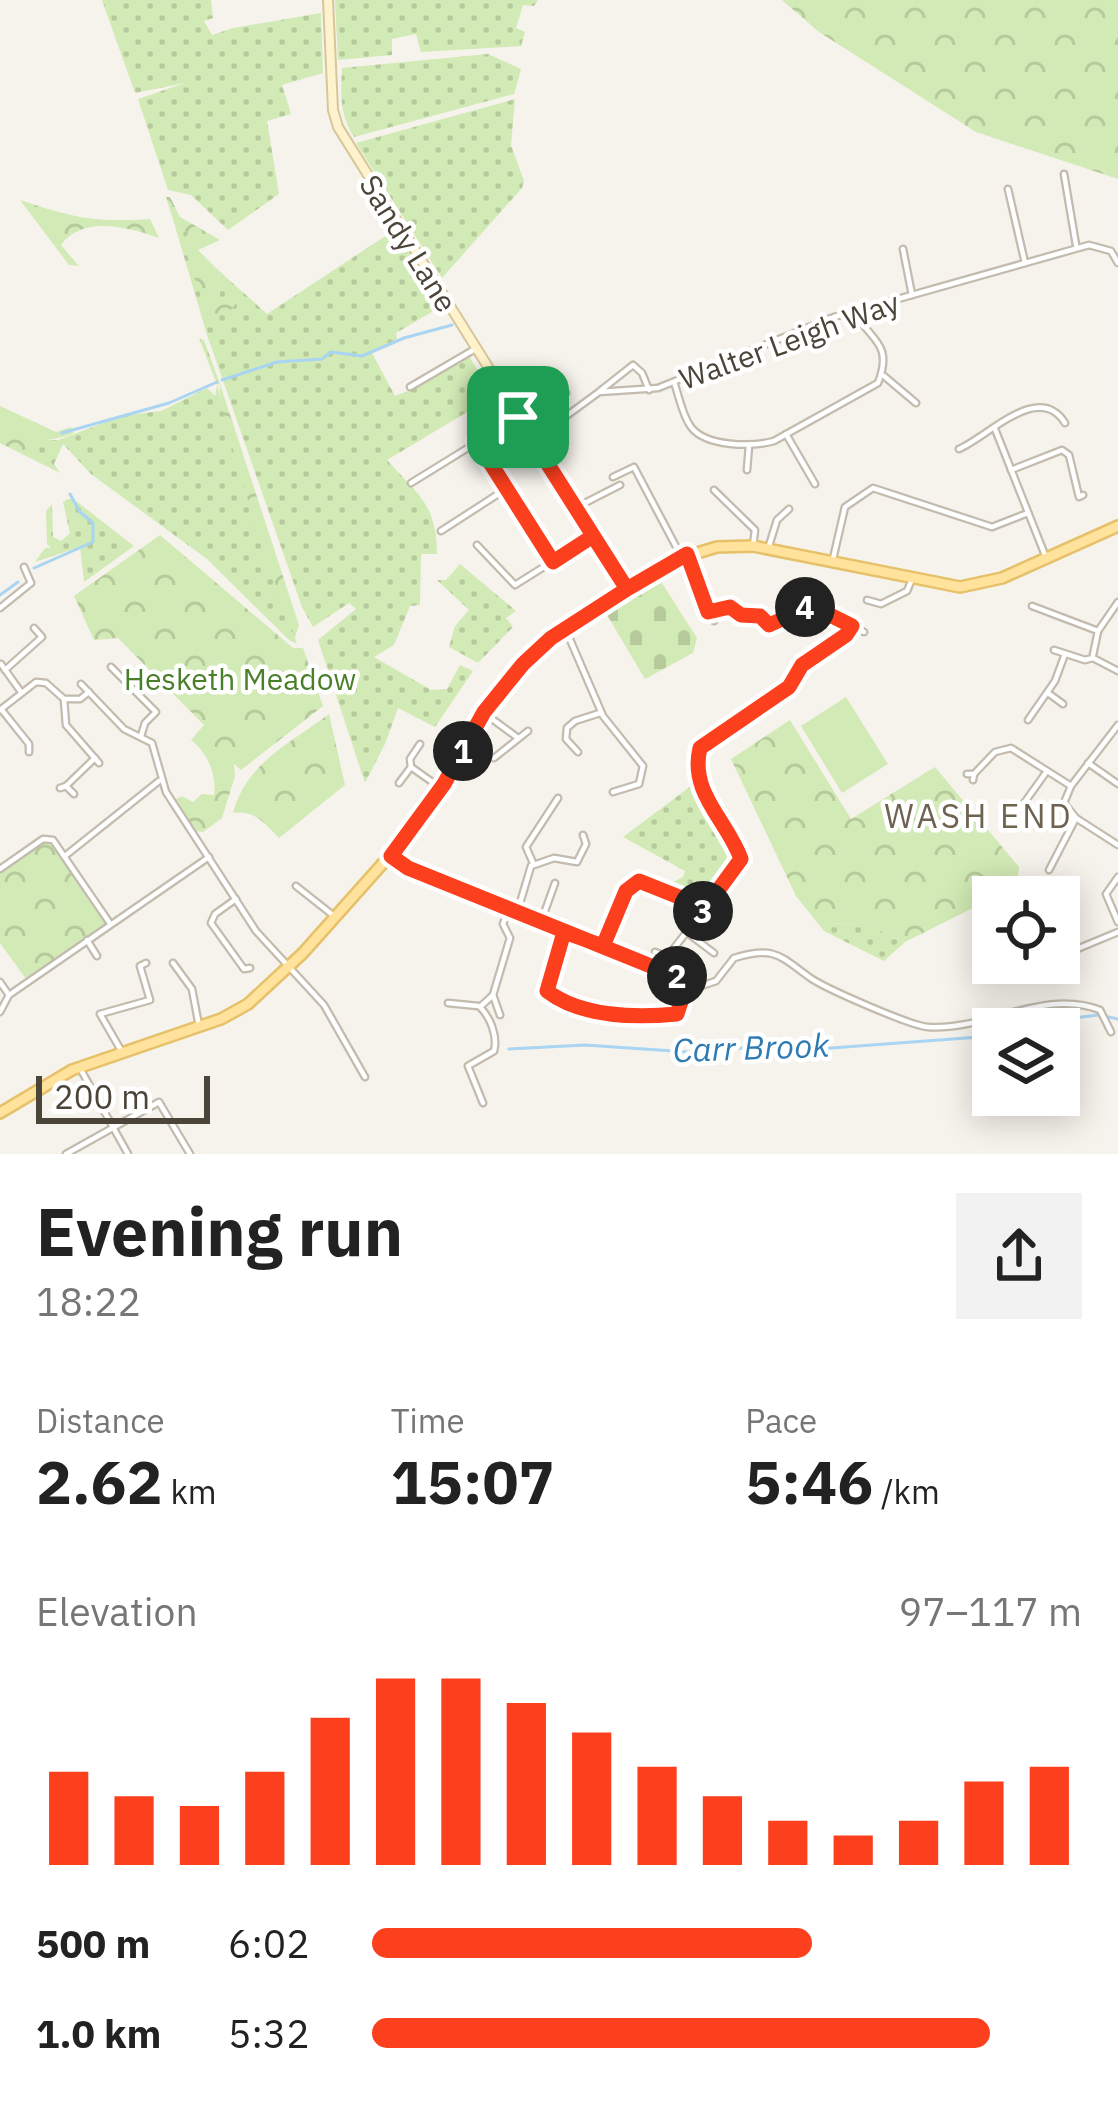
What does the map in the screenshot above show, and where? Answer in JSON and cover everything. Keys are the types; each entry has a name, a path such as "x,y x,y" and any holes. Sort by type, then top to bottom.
{"main road":[{"path":"0,1112 80,1067 248,1004 287,970 391,856 455,766 484,712 523,664 565,628 684,555 730,545 754,546 952,586 987,582 1118,527"}],"street":[{"name":"Sandy Lane","path":"328,0 333,110 338,127 627,589"},
{"path":"1064,174 1077,248 1104,248 1118,263"},
{"path":"1008,189 1025,263"},
{"name":"Walter Leigh Way","path":"599,392 649,389 674,382 854,311 1077,248"},
{"path":"903,249 912,295"},
{"path":"674,382 687,421 700,436 749,445 774,441 878,383 884,357 879,341 854,311"},
{"path":"410,387 475,349"},
{"path":"533,440 633,365 649,389"},
{"path":"506,398 549,374 566,393"},
{"path":"882,375 916,403"},
{"path":"959,449 1028,408 1068,410"},
{"path":"1059,413 1065,423"},
{"path":"412,483 518,417"},
{"path":"995,429 1047,560"},
{"path":"786,434 815,484"},
{"path":"477,442 553,562"},
{"path":"747,470 749,445"},
{"path":"1011,470 1062,450 1069,455 1079,497"},
{"path":"613,477 634,467 684,555 714,621"},
{"path":"577,507 620,485"},
{"path":"728,485 717,492 755,530 754,546"},
{"path":"833,559 844,507 873,488 992,526 1028,513"},
{"path":"441,531 506,489"},
{"path":"768,549 777,520 789,509"},
{"path":"477,545 515,585 593,536"},
{"path":"0,608 31,583 24,567"},
{"path":"867,600 881,604 907,591 912,579"},
{"path":"1093,658 1098,631 1118,602"},
{"path":"1036,605 1098,631"},
{"path":"769,625 812,606 864,632"},
{"path":"708,612 730,607 741,615 760,616 772,633"},
{"path":"655,952 667,957 741,859 707,802 699,775 700,748 789,687 802,665 852,626"},
{"path":"20,692 3,667 44,638 34,628"},
{"path":"565,628 602,712 648,773 639,784 613,792"},
{"path":"1054,650 1093,658 1118,671"},
{"path":"1028,720 1048,693 1065,654"},
{"path":"111,667 158,714 145,723 141,736"},
{"path":"110,682 118,674"},
{"path":"32,746 0,709 41,682 64,699 80,699 89,692"},
{"path":"80,684 124,729 156,750 160,781 287,970 324,1005 365,1077"},
{"path":"1048,693 1064,704"},
{"path":"64,699 66,725 97,760 63,787 74,794"},
{"path":"484,712 519,738"},
{"path":"578,752 566,739 567,728 602,712"},
{"path":"1118,725 1064,802 1076,818 1118,845"},
{"path":"494,758 528,731"},
{"path":"399,783 420,744"},
{"path":"971,776 995,752 1011,748 1071,786"},
{"path":"1088,763 1118,784"},
{"path":"410,818 449,764 455,766"},
{"path":"411,767 434,784"},
{"path":"1011,821 1048,770"},
{"path":"65,856 160,781"},
{"path":"517,913 533,863 526,847 553,813 558,798"},
{"path":"1049,870 1076,818"},
{"path":"533,863 554,858 578,862 590,846 583,835"},
{"path":"0,869 43,839 53,840 110,924"},
{"path":"391,856 408,868 688,981 709,986 734,958 769,952 795,963 825,986 925,1028 980,1022 1067,1002 1100,1010 1111,1032"},
{"path":"0,1012 9,995 209,857"},
{"path":"1118,877 1106,894 1118,922"},
{"path":"603,946 626,891 635,882 665,890 700,915"},
{"path":"541,922 555,883"},
{"path":"296,886 336,918"},
{"path":"236,899 215,914 211,923 245,970"},
{"path":"479,1006 493,994 510,938 502,924 508,910"},
{"path":"564,932 547,991 557,999 644,1018 677,1014 688,981"},
{"path":"686,932 714,952"},
{"path":"1080,948 1118,932"},
{"path":"87,940 97,956"},
{"path":"122,1052 100,1014 150,1000 140,966 146,963"},
{"path":"173,963 192,989 199,1026"},
{"path":"0,982 9,995"},
{"path":"493,994 500,1015"},
{"path":"448,1003 479,1006 488,1014 494,1051 466,1062 483,1103"},
{"path":"80,1067 128,1154"},
{"path":"66,1154 161,1102 190,1154"}],"green space":[{"path":"102,0 211,0 213,18 204,21 212,35 321,13 323,73 282,85 291,114 267,121 279,194 228,230 191,195 168,190 138,99 185,83 135,93"},
{"path":"335,0 538,0 534,6 523,5 516,28 525,32 521,46 421,52 416,34 392,39 392,55 338,60"},
{"path":"782,0 1118,0 1118,179 976,132 819,32"},
{"path":"488,54 521,69 514,94 354,137 349,129 341,96 342,68"},
{"path":"515,99 511,145 524,181 522,188 442,278 356,143"},
{"path":"166,197 180,217 220,240 198,250 218,270 220,297 239,300 226,315 213,313 209,321 182,240 189,233 175,226"},
{"path":"20,200 84,217 150,219 159,238 120,227 81,230 61,245 79,266 69,265"},
{"path":"175,226 189,233 220,297 218,270 267,314 396,229 442,306 372,353 395,396 469,356 494,396 387,460 429,511 437,554 421,554 420,605 410,606 394,645 374,657 431,690 447,689 460,665 473,671 435,727 398,708 365,783 318,640 356,609 349,603 313,627 302,607 207,335"},
{"path":"199,338 204,340 220,384 217,385"},
{"path":"220,384 299,625 295,637 238,466"},
{"path":"217,385 297,644 207,559 91,474 63,444 54,464 60,473 20,453 35,440 58,440 122,416 161,411 207,388 215,396"},
{"path":"0,406 56,432 71,427 74,433 20,453 0,443"},
{"path":"72,498 134,546 84,582 80,547 35,562 45,548 51,548 46,511 52,504 53,537 61,541 70,533 63,502"},
{"name":"Hesketh Meadow","path":"160,535 293,648 303,648 323,706 241,770 234,764 222,818 203,832 196,831 176,799 182,796 193,802 202,794 214,795 210,764 191,740 204,725 118,638 94,640 74,596"},
{"path":"460,564 516,611 506,618 513,627 478,663 449,647 455,626 469,610 437,580 446,580"},
{"path":"658,577 697,638 693,653 645,679 604,610"},
{"path":"846,697 888,764 842,793 801,726"},
{"path":"329,714 345,785 279,838 253,816 233,813 259,768"},
{"path":"790,720 851,819 935,767 1019,867 1018,876 972,876 972,908 905,942 865,924 831,923 824,931 796,896 731,759"},
{"path":"695,783 737,853 735,863 699,905 671,883 685,871 623,837"},
{"path":"44,841 58,848 106,924 26,979 0,943 0,871"},
{"path":"830,923 865,924 905,942 884,961 824,931"}],"waterway":[{"path":"222,380 277,362 322,359 331,352 362,356 452,325"},
{"path":"62,433 169,403 217,382"},
{"path":"34,568 93,542 93,523 70,494"},
{"path":"0,595 18,582"},
{"name":"Carr Brook","path":"1080,1017 1098,1015"},
{"name":"Carr Brook","path":"1109,1017 1118,1019"},
{"name":"Carr Brook","path":"509,1049 585,1045 703,1053 724,1048 818,1049 972,1038"}],"district":[{"name":"WASH END","path":"979,815"}],"route":[{"path":"518,417 477,442 553,562 593,536 627,589 687,554 708,612 730,607 741,615 760,616 769,625 812,606 852,626 802,665 789,687 700,748 699,775 707,802 741,859 700,915 679,897 639,881 626,891 603,946 564,932 547,991 557,999 644,1018 677,1014 688,981 603,946 517,913 408,868 391,856 444,784 484,712 523,664 551,638 627,589 518,417"}]}
